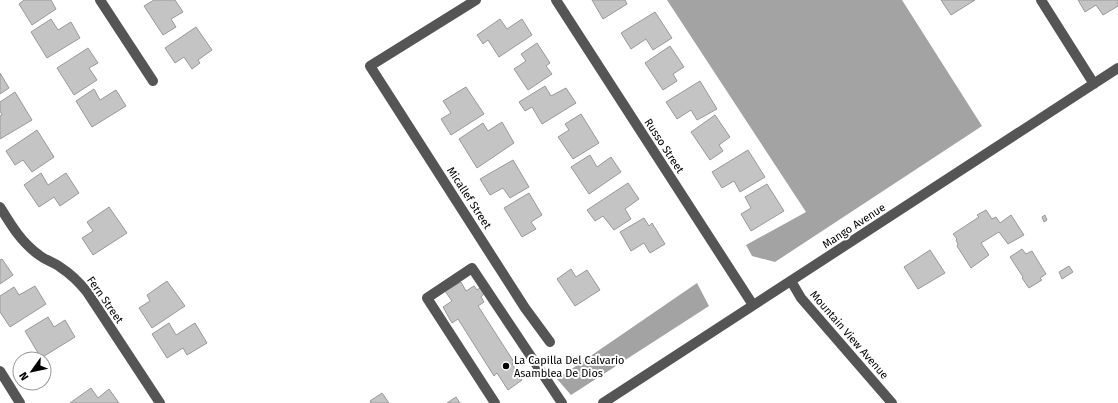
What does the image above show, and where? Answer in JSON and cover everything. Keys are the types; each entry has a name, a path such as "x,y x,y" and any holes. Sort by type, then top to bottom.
{"street":[{"path":"100,0 153,81"},
{"name":"Micallef Street","path":"476,0 370,66 525,308 550,342"},
{"name":"Russo Street","path":"556,0 753,305"},
{"path":"1041,0 1094,84"},
{"name":"Mango Avenue","path":"603,403 1118,68"},
{"name":"Fern Street","path":"0,208 27,246 74,277 87,292 160,403"},
{"path":"495,403 427,298 472,268 562,403"},
{"name":"Mountain View Avenue","path":"791,281 801,298 892,403"},
{"path":"0,371 20,403"}],"shaded area":[{"path":"667,0 902,0 982,126 775,262 752,256 746,245 806,212"},
{"path":"697,283 709,306 571,395 557,379"}],"building":[{"path":"24,0 51,0 56,9 32,25 19,4"},
{"path":"154,0 175,0 183,12 171,19 176,27 163,35 144,6"},
{"path":"592,0 625,0 627,4 603,19"},
{"path":"941,0 975,0 951,15"},
{"path":"1078,0 1118,0 1118,6 1103,15 1096,5 1085,12"},
{"path":"655,12 672,38 653,50 646,39 631,49 621,33"},
{"path":"51,19 58,30 71,22 80,38 47,58 31,32"},
{"path":"500,19 507,29 522,19 532,35 499,57 488,40 483,44 477,35"},
{"path":"196,27 212,50 198,60 200,63 192,69 184,57 175,63 165,48"},
{"path":"537,43 550,63 546,66 552,74 528,90 514,69 526,61 521,54"},
{"path":"670,46 684,67 673,74 677,81 663,90 645,63"},
{"path":"88,48 98,63 89,68 97,80 74,95 57,68"},
{"path":"0,73 9,88 0,94"},
{"path":"700,81 717,109 697,120 691,110 677,119 666,102"},
{"path":"545,86 551,96 566,88 576,103 542,124 532,107 525,111 519,102"},
{"path":"466,87 484,114 451,135 441,119 451,113 443,101"},
{"path":"94,89 100,100 116,90 126,106 92,127 76,101"},
{"path":"15,92 32,120 0,139 0,116 2,115 0,111 0,102"},
{"path":"581,114 599,143 573,159 558,137 569,130 565,124"},
{"path":"715,115 730,137 719,145 723,151 710,160 691,132"},
{"path":"502,122 514,143 477,168 459,139 483,123 488,131"},
{"path":"37,130 54,157 32,172 23,160 15,165 6,151"},
{"path":"748,150 765,177 740,192 734,181 722,188 712,172"},
{"path":"590,155 597,167 611,157 621,172 589,194 571,167"},
{"path":"513,160 529,187 510,198 503,188 490,195 480,179"},
{"path":"41,173 48,185 66,173 79,193 60,206 54,197 39,207 24,185"},
{"path":"628,183 639,199 625,209 631,219 614,230 603,216 595,221 587,210"},
{"path":"767,184 784,211 751,231 741,214 751,208 745,197"},
{"path":"529,193 542,215 531,222 536,229 522,237 504,208"},
{"path":"109,207 127,233 93,255 82,238 93,231 87,222"},
{"path":"986,210 992,219 996,217 1000,223 1011,215 1024,235 1008,244 999,232 981,243 989,255 971,268 957,246 957,239 953,234 979,217 977,215"},
{"path":"1045,215 1047,220 1044,222 1042,217"},
{"path":"644,218 649,226 652,223 665,244 650,253 644,243 631,251 620,232"},
{"path":"1022,249 1026,254 1032,251 1046,274 1040,278 1042,280 1029,288 1010,257"},
{"path":"930,250 945,273 918,289 904,267"},
{"path":"2,259 13,275 0,284 0,260"},
{"path":"1069,266 1073,272 1062,279 1059,272"},
{"path":"571,269 576,277 587,270 600,290 575,306 557,279"},
{"path":"167,281 185,306 152,328 139,308 150,301 147,295"},
{"path":"461,282 466,291 474,286 477,290 481,287 485,293 481,297 484,302 478,306 514,362 512,364 522,380 508,390 497,373 494,376 458,319 452,323 443,307 452,301 445,291"},
{"path":"35,286 46,304 10,327 0,312 0,296 14,287 19,295"},
{"path":"48,317 54,327 65,320 75,337 52,351 37,351 25,331"},
{"path":"169,323 176,335 195,323 207,343 187,355 183,348 167,358 152,334"},
{"path":"91,388 98,398 109,389 119,403 70,403"},
{"path":"382,393 389,403 371,403 370,401"},
{"path":"456,397 460,403 447,403"}],"place":[{"name":"La Capilla Del Calvario Asamblea De Dios","path":"506,366"}]}
